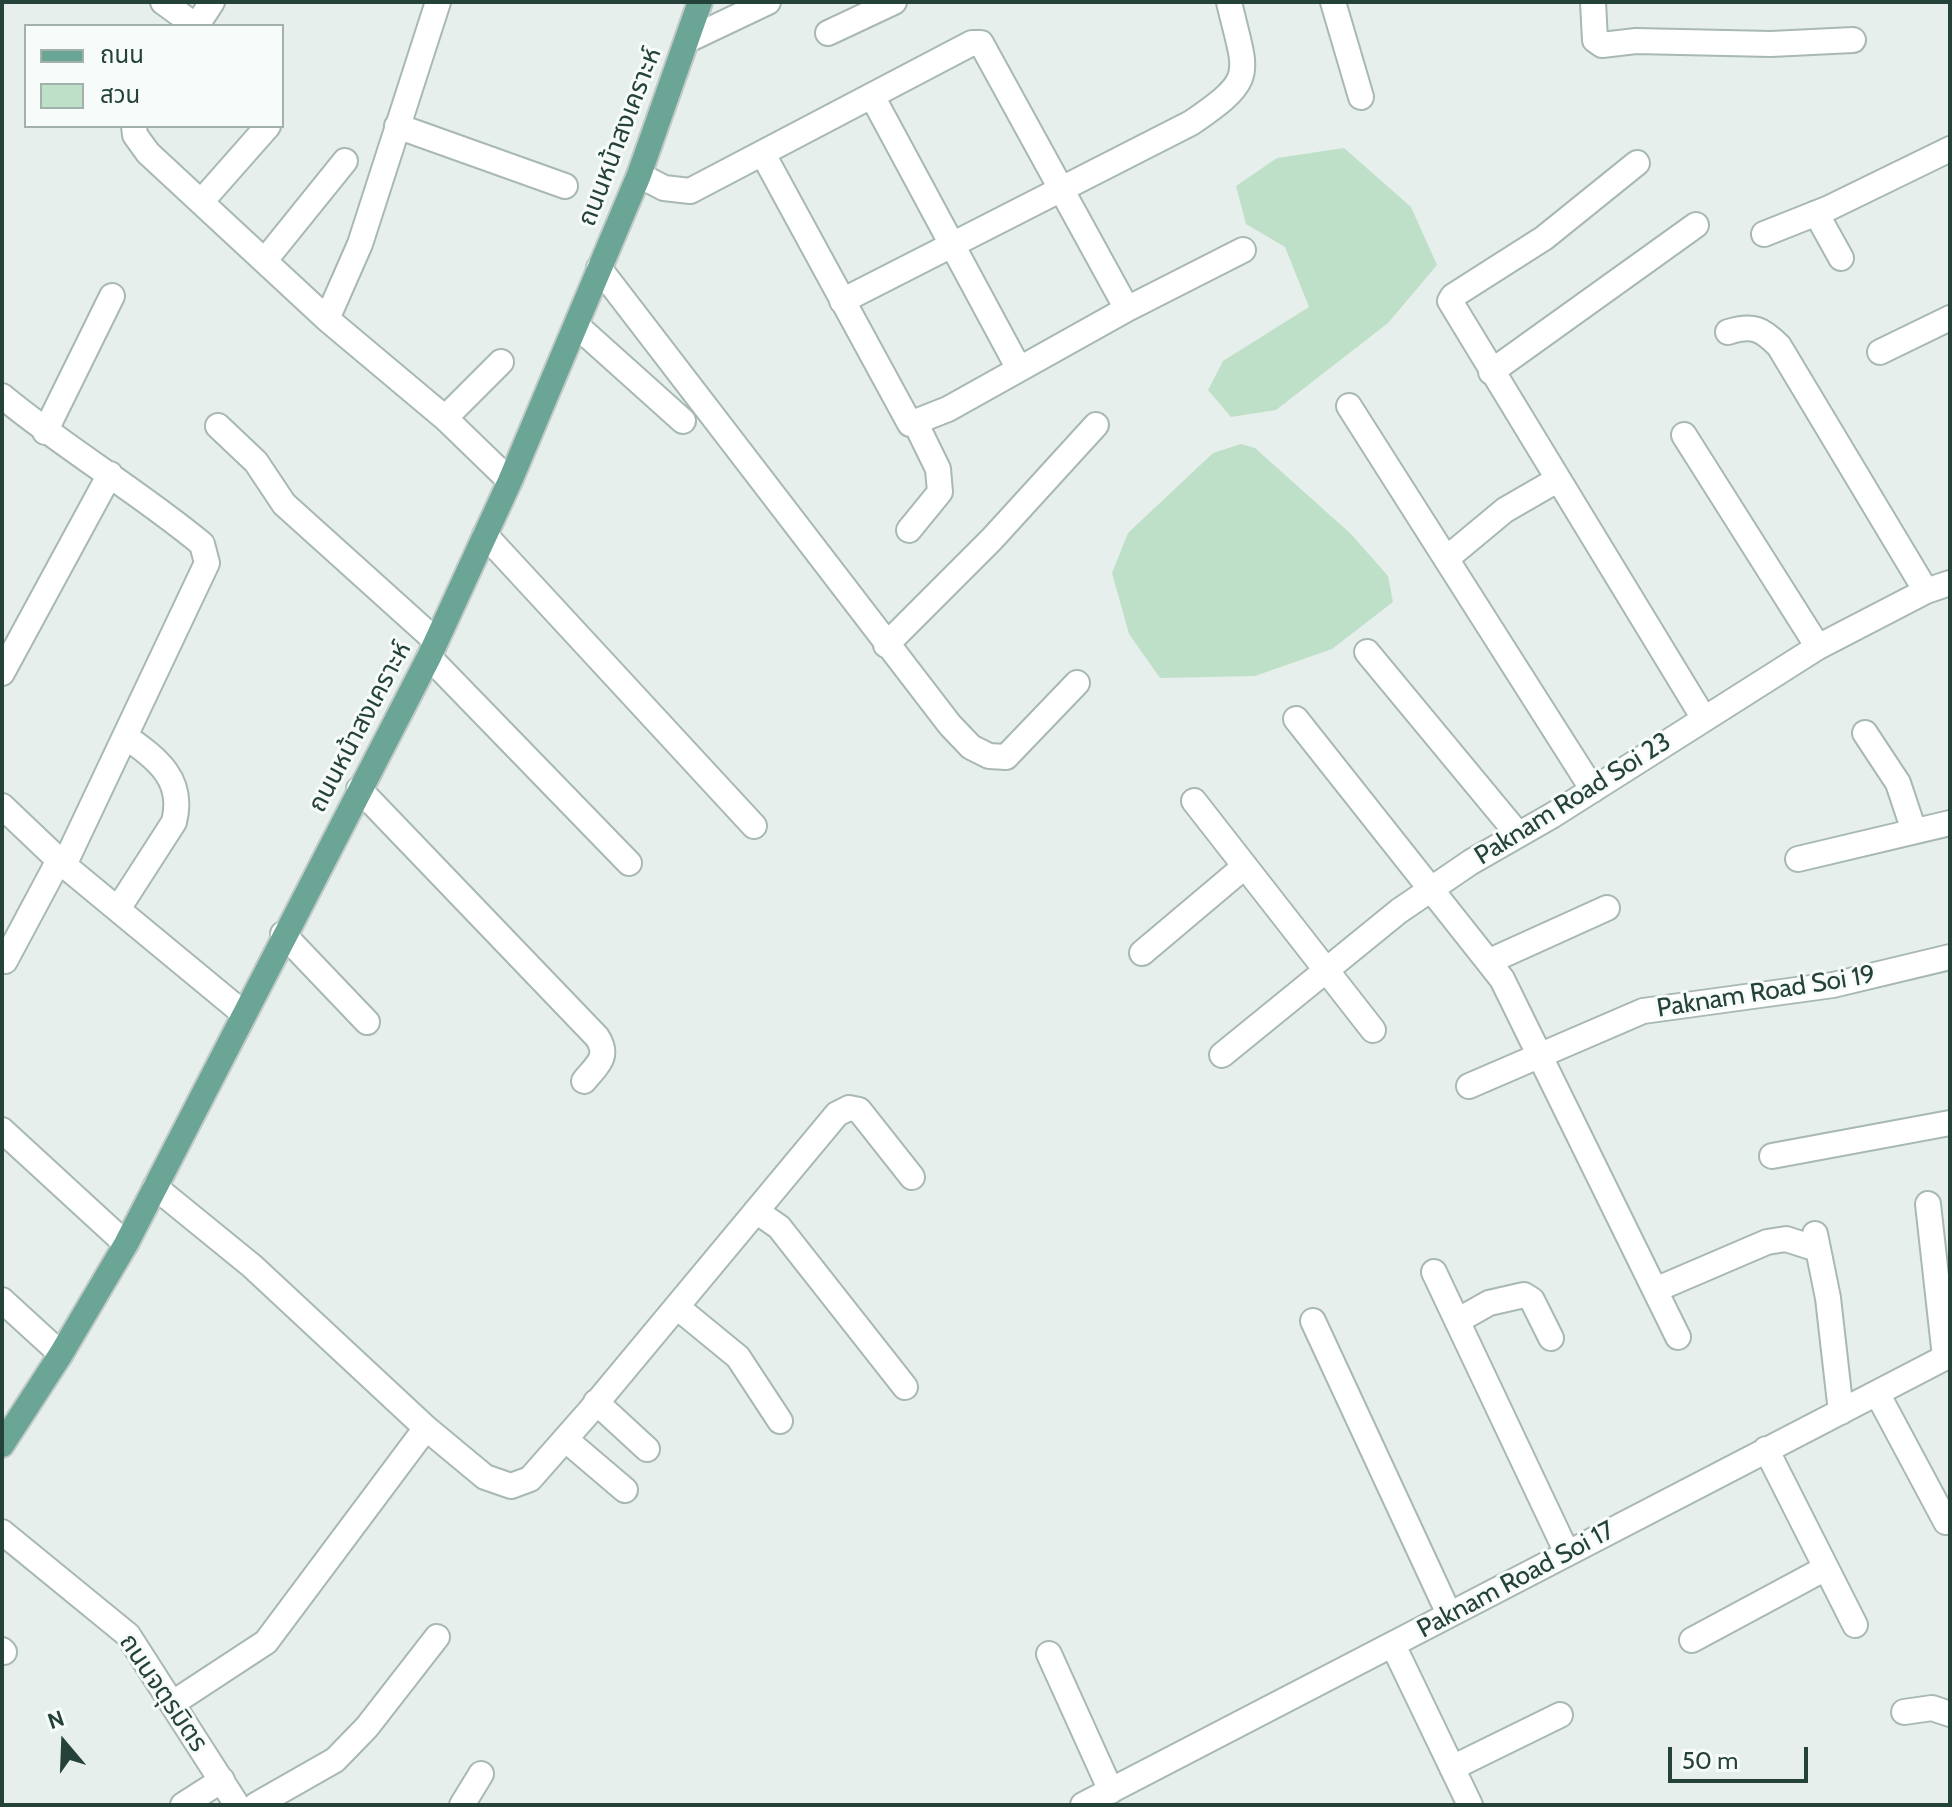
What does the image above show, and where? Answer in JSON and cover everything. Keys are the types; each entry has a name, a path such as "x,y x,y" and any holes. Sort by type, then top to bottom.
{"main road":[{"name":"ถนนหน้าสงเคราะห์","path":"2,1445 61,1354 126,1244 432,649 510,481 639,175 700,2"}],"street":[{"path":"163,2 195,24"},
{"path":"197,24 212,2"},
{"path":"327,319 360,244 438,2"},
{"path":"688,40 768,2"},
{"path":"828,33 894,2"},
{"path":"842,301 1191,123 1226,99 1241,83 1245,66 1229,2"},
{"path":"1333,2 1361,97"},
{"path":"1593,2 1595,40 1602,45 1636,41 1771,44 1853,40"},
{"path":"639,175 664,188 690,191 972,43 981,43 1127,309"},
{"path":"872,96 1019,369"},
{"path":"397,126 565,186"},
{"path":"134,128 135,135 148,153 266,259 327,319 445,418 510,481"},
{"path":"201,202 266,128"},
{"path":"1764,234 1816,213 1950,149"},
{"path":"763,154 905,420 916,424 938,469 940,492 909,530"},
{"path":"266,259 345,161"},
{"path":"1637,163 1544,238 1453,296 1452,308 1703,717"},
{"path":"1816,213 1841,258"},
{"path":"1491,372 1696,225"},
{"path":"916,424 1127,309 1243,250"},
{"path":"599,268 960,738 989,756 1006,757 1018,749 1077,683"},
{"path":"45,432 112,296"},
{"path":"1880,352 1950,318"},
{"path":"576,325 683,421"},
{"path":"1728,332 1751,326 1764,331 1779,346 1926,591"},
{"path":"445,418 501,362"},
{"path":"2,396 45,432 110,474 202,544 208,555 207,563 125,736 61,862 5,961"},
{"path":"1349,406 1593,790"},
{"path":"886,645 992,539 1096,425"},
{"path":"218,426 256,462 284,504 432,649 629,863"},
{"path":"1684,435 1818,647"},
{"path":"2,673 110,474"},
{"path":"1446,559 1505,510 1557,480"},
{"path":"485,535 754,826"},
{"name":"Paknam Road Soi 23","path":"1222,1055 1433,888 1517,833 1593,790 1703,717 1818,647 1926,591 1950,583"},
{"path":"1367,652 1517,833"},
{"path":"1296,719 1490,961 1542,1056 1678,1337"},
{"path":"1865,733 1898,783 1914,831"},
{"path":"118,909 174,822 178,806 172,776 155,757 125,736"},
{"path":"359,789 597,1037 604,1056 584,1081"},
{"path":"1194,801 1373,1030"},
{"path":"2,806 61,862 243,1013"},
{"path":"1798,859 1950,823"},
{"path":"1142,953 1244,867"},
{"path":"1490,961 1607,908"},
{"path":"283,934 367,1022"},
{"name":"Paknam Road Soi 19","path":"1469,1086 1643,1011 1833,985 1950,957"},
{"path":"155,1187 252,1266 426,1428 485,1477 511,1486 530,1479 677,1307 816,1134 837,1114 849,1108 859,1110 912,1177"},
{"path":"1772,1156 1950,1123"},
{"path":"2,1130 126,1244"},
{"path":"1928,1204 1948,1356"},
{"path":"756,1211 779,1227 905,1387"},
{"path":"1655,1290 1767,1242 1786,1239 1816,1241 1828,1298 1841,1412"},
{"path":"1434,1272 1567,1553"},
{"path":"1457,1321 1489,1303 1524,1295 1532,1300 1551,1338"},
{"path":"2,1300 61,1354"},
{"path":"677,1307 745,1365 780,1421"},
{"path":"1313,1321 1449,1614"},
{"name":"Paknam Road Soi 17","path":"1083,1805 1948,1356"},
{"path":"1877,1393 1946,1522"},
{"path":"596,1402 647,1449"},
{"path":"173,1703 266,1642 426,1428"},
{"path":"565,1439 625,1490"},
{"path":"1766,1449 1855,1625"},
{"name":"ถนนจตุรมิตร","path":"2,1532 128,1635 237,1805"},
{"path":"1692,1640 1824,1569"},
{"path":"256,1805 335,1760 367,1727 437,1637"},
{"path":"1393,1645 1470,1805"},
{"path":"1049,1654 1111,1791"},
{"path":"1904,1712 1932,1708 1950,1714"},
{"path":"1452,1768 1560,1715"},
{"path":"462,1805 481,1774"},
{"path":"183,1805 222,1780"}],"green space":[{"path":"1344,148 1411,207 1437,265 1388,323 1276,410 1231,417 1208,390 1223,361 1309,307 1285,247 1246,224 1236,186 1277,158"},
{"path":"1241,444 1255,448 1351,534 1388,576 1393,602 1332,649 1255,676 1160,678 1129,634 1112,573 1128,533 1213,453"}]}
